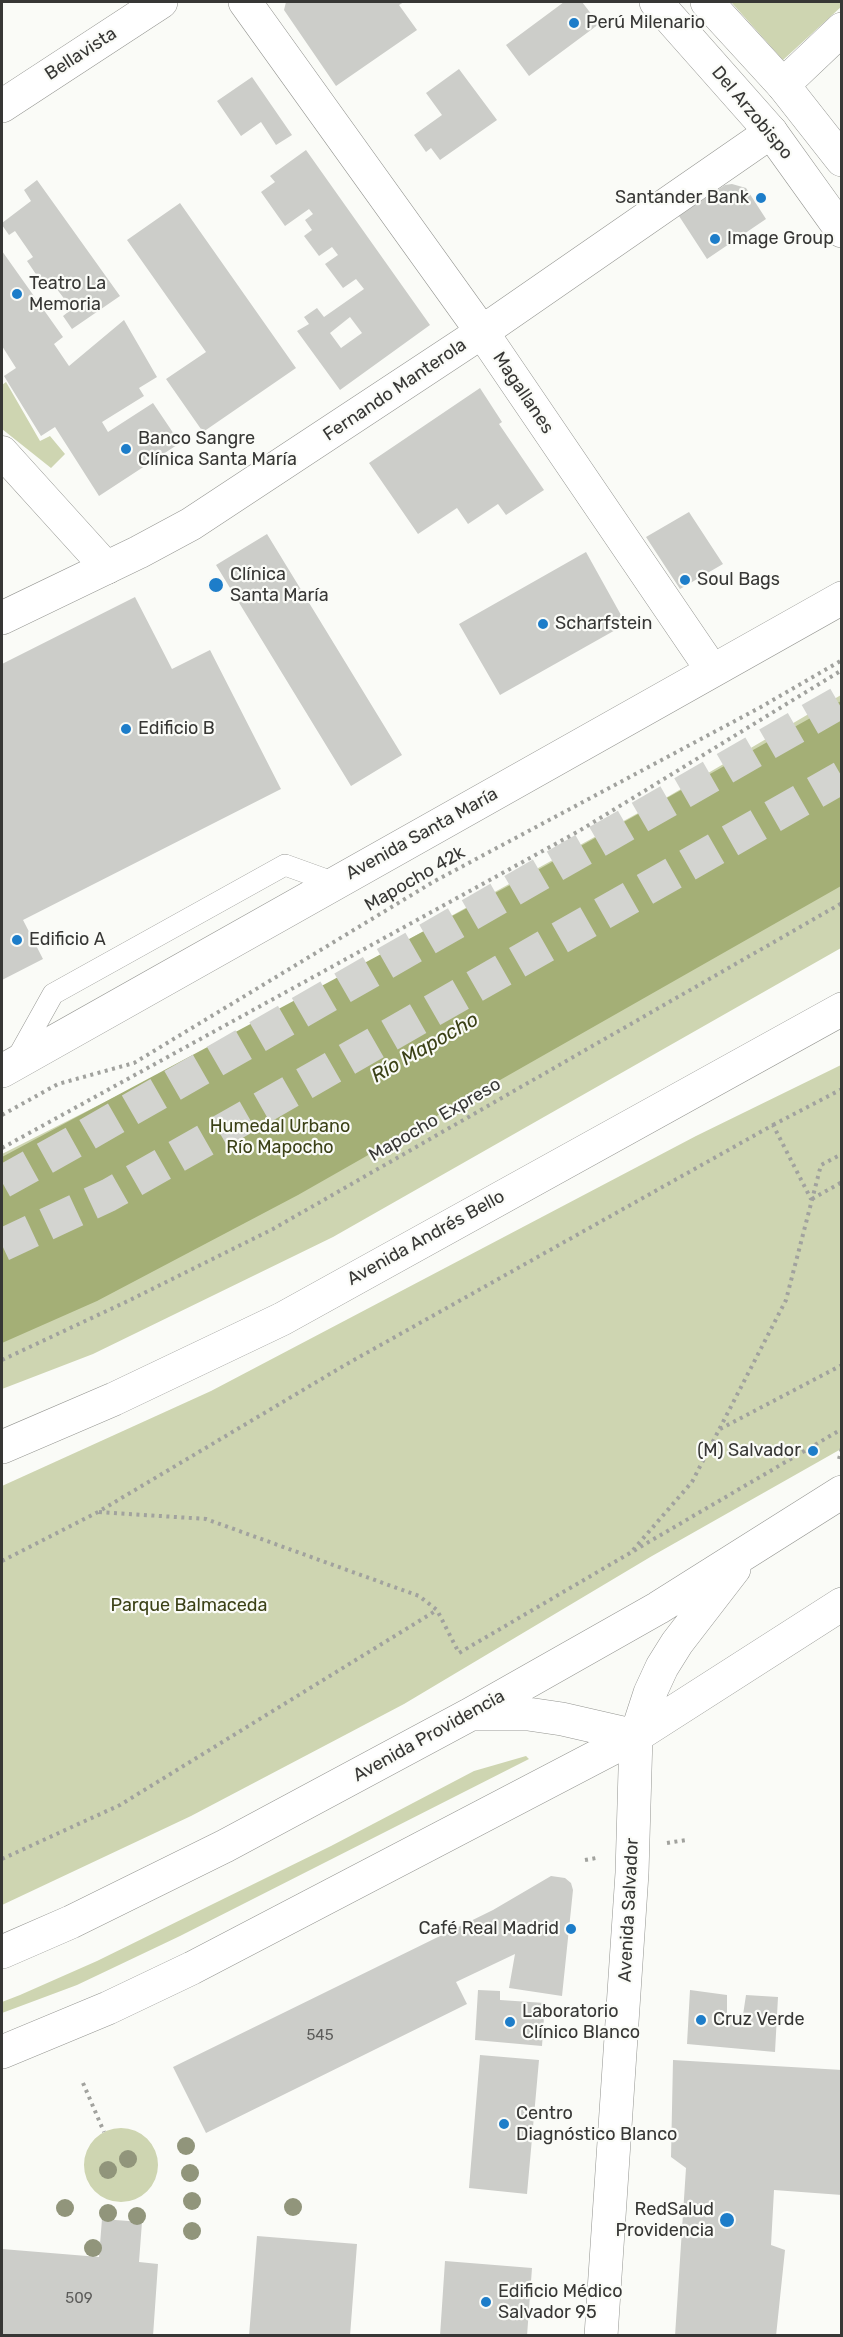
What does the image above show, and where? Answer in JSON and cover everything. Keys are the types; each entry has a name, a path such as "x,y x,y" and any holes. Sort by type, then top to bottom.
{"main road":[{"name":"Bellavista","path":"2,106 161,2"},
{"name":"Magallanes","path":"245,2 482,332 712,670"},
{"name":"Del Arzobispo","path":"656,2 771,132 842,231"},
{"path":"707,2 783,85 842,160"},
{"path":"783,85 842,29"},
{"name":"Fernando Manterola","path":"2,618 107,568 191,524 482,332 771,132"},
{"name":"Avenida Santa María","path":"7,1068 842,598"},
{"name":"Avenida Andrés Bello","path":"2,1447 114,1399 282,1319 842,1009"},
{"name":"Avenida Providencia","path":"2,1952 71,1922 225,1846 469,1715 658,1608 842,1492"},
{"name":"Avenida Salvador","path":"601,2336 632,1873 636,1736 650,1693 677,1643 748,1551"},
{"path":"2,2052 108,2008 192,1968 636,1736 842,1604"},
{"path":"469,1715 528,1714 562,1719 636,1736"}],"street":[{"path":"2,452 107,568"}],"path":[{"name":"Mapocho 42k","path":"2,1115 58,1084 134,1063 433,882 761,707 842,660"},
{"path":"2,1148 579,831 842,669"},
{"name":"Mapocho Expreso","path":"2,1360 273,1229 842,903"},
{"path":"2,1561 98,1512 345,1365 773,1125 842,1089"},
{"path":"773,1125 811,1199"},
{"path":"628,1555 692,1482 720,1430 786,1300 821,1165 842,1154"},
{"path":"811,1199 842,1182"},
{"path":"720,1430 842,1365"},
{"path":"98,1512 206,1519 419,1596 437,1610 459,1653 842,1429"},
{"path":"2,1858 120,1805 437,1610"},
{"path":"661,1845 686,1840"},
{"path":"585,1860 596,1858"},
{"path":"83,2083 104,2132"}],"green space":[{"path":"731,2 841,2 842,6 783,60"},
{"path":"6,382 40,441 50,436 65,454 51,468 2,429 2,385"},
{"name":"Humedal Urbano Río Mapocho","path":"841,695 841,948 333,1237 93,1354 2,1389 2,1154 204,1052 669,796"},
{"name":"Parque Balmaceda","path":"841,1065 841,1449 652,1556 404,1704 191,1816 2,1905 2,1486 211,1391 696,1136"},
{"path":"526,1756 529,1759 180,1936 77,1985 2,2013 2,2002 97,1961 331,1846 474,1771"},
{"path":"114,2128 128,2128 142,2134 152,2144 158,2158 156,2179 142,2196 128,2202 114,2202 100,2196 90,2186 84,2172 84,2158 90,2144 100,2134"}],"water":[{"name":"Humedal Urbano Río Mapocho","path":"841,701 841,886 298,1195 97,1301 2,1343 2,1157 525,877"}],"building":[{"path":"286,2 404,2 399,5 417,30 336,86 284,10"},
{"path":"564,2 582,2 599,24 529,76 506,45"},
{"path":"459,69 497,120 440,160 431,148 426,152 414,135 442,115 426,93"},
{"path":"252,77 292,135 276,145 261,122 241,136 217,101"},
{"path":"306,150 430,325 340,390 297,331 309,324 304,317 317,308 324,317 364,289 356,279 343,288 325,264 338,255 332,247 319,256 304,236 312,230 305,220 313,214 309,209 285,226 261,192 275,182 270,176","holes":["350,317 362,333 341,348 330,333"]},
{"path":"37,180 120,296 72,329 63,316 72,309 53,284 46,289 27,261 33,257 15,231 9,235 2,225 31,201 24,190"},
{"name":"Image Group","path":"732,184 746,188 766,219 707,259 679,216 725,185"},
{"path":"180,203 296,368 203,432 166,379 206,352 127,240"},
{"path":"2,251 63,337 54,344 69,366 124,320 157,377 139,388 144,396 102,422 108,432 153,403 180,443 99,496 55,427 41,436 4,376 16,368 2,346"},
{"path":"480,388 502,422 499,424 544,490 506,515 498,504 468,524 457,508 418,534 369,463"},
{"path":"689,512 723,564 680,589 646,537"},
{"path":"267,534 402,755 351,786 216,565"},
{"name":"Scharfstein","path":"586,552 626,624 500,695 459,624"},
{"name":"Edificio B","path":"135,597 172,669 210,650 281,789 23,920 43,959 2,980 2,664"},
{"path":"551,1876 565,1878 571,1883 573,1890 562,1996 509,1988 515,1954 456,1982 467,2004 206,2133 173,2067 493,1910"},
{"name":"Laboratorio Clínico Blanco","path":"478,1990 500,1991 500,2000 545,2003 542,2046 475,2040"},
{"path":"690,1990 727,1995 727,2014 743,2015 746,1995 778,1997 775,2052 687,2044"},
{"name":"Centro Diagnóstico Blanco","path":"480,2055 539,2060 527,2194 469,2188"},
{"name":"RedSalud Providencia","path":"673,2060 842,2070 842,2195 774,2190 771,2245 785,2250 776,2336 675,2336 686,2168 671,2157"},
{"path":"102,2219 142,2222 139,2262 158,2264 153,2336 2,2334 2,2249 99,2257"},
{"path":"257,2236 357,2244 350,2336 249,2336"},
{"name":"Edificio Médico Salvador 95","path":"445,2261 532,2268 527,2336 440,2336"}],"tunnel":[{"path":"2,1182 842,701"},
{"path":"2,1245 109,1195 842,777"}],"place":[{"name":"Perú Milenario","path":"574,23"},
{"name":"Santander Bank","path":"761,198"},
{"name":"Image Group","path":"715,239"},
{"name":"Teatro La Memoria","path":"17,294"},
{"name":"Banco Sangre Clínica Santa María","path":"126,449"},
{"name":"Soul Bags","path":"685,580"},
{"name":"Clínica Santa María","path":"216,585"},
{"name":"Scharfstein","path":"543,624"},
{"name":"Edificio B","path":"126,729"},
{"name":"Edificio A","path":"17,940"},
{"name":"(M) Salvador","path":"813,1451"},
{"name":"Café Real Madrid","path":"571,1929"},
{"name":"Cruz Verde","path":"701,2020"},
{"name":"Laboratorio Clínico Blanco","path":"510,2022"},
{"name":"Centro Diagnóstico Blanco","path":"504,2124"},
{"name":"RedSalud Providencia","path":"727,2220"},
{"name":"Edificio Médico Salvador 95","path":"486,2302"}],"water label":[{"name":"Río Mapocho","path":"425,1048"}]}
